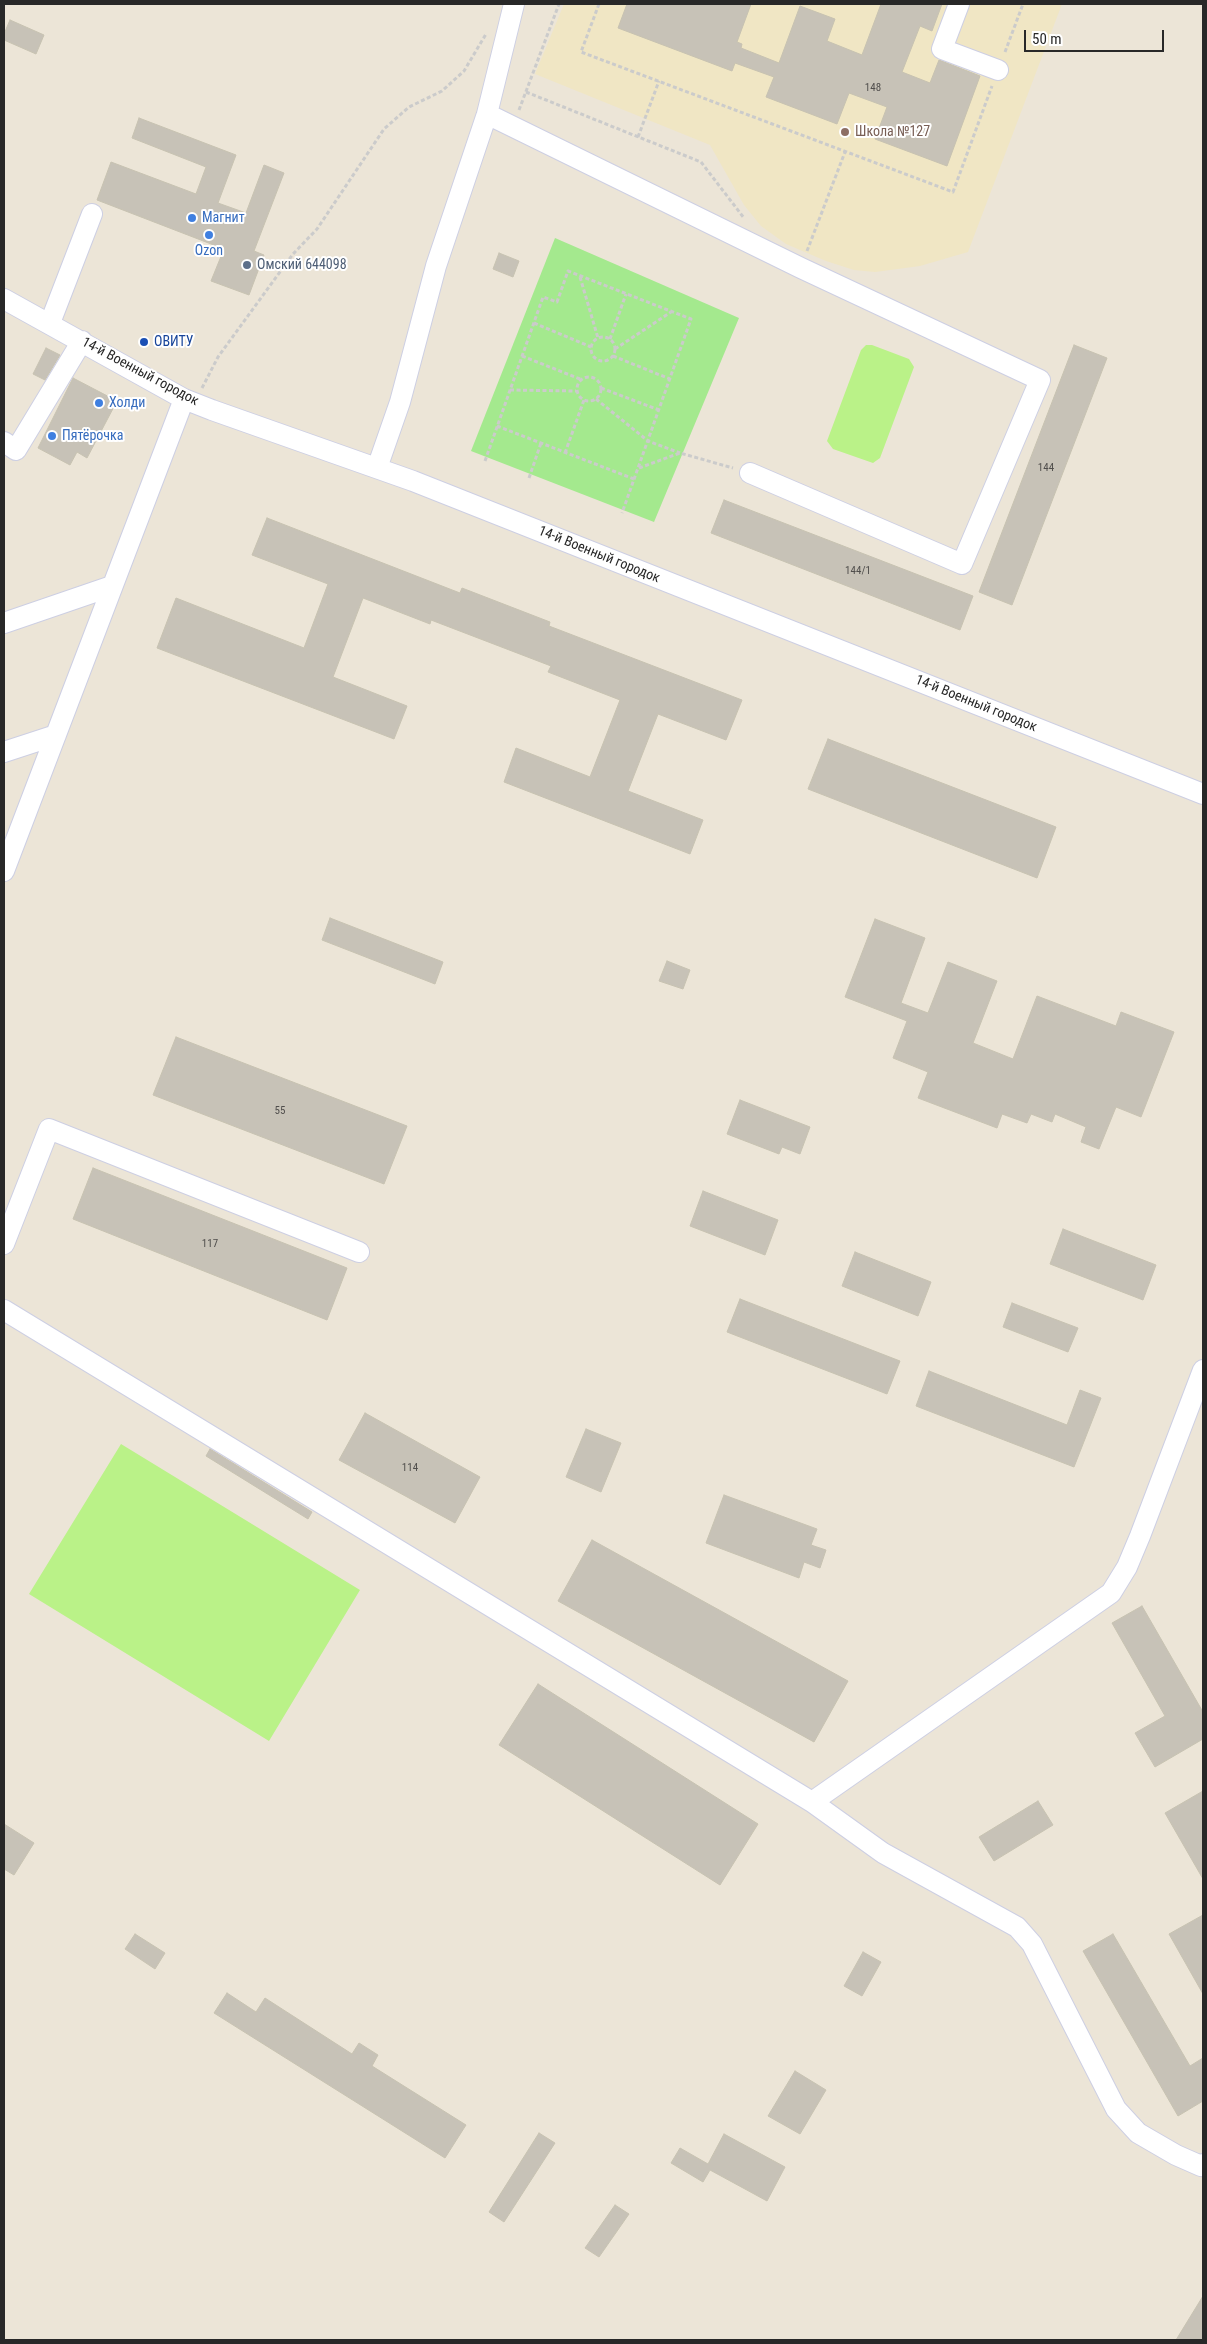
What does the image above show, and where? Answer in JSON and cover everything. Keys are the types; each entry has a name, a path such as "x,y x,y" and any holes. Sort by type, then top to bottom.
{"street":[{"path":"377,468 400,402 436,266 487,114 514,4"},
{"path":"959,4 942,49 998,70"},
{"path":"487,114 801,268 1040,380 962,564 750,472"},
{"path":"50,323 92,214"},
{"name":"14-й Военный городок","path":"4,299 189,401 377,468 1203,794"},
{"path":"4,442 16,450 82,341"},
{"path":"4,871 112,586 189,401"},
{"path":"4,623 112,586"},
{"path":"4,752 56,735"},
{"path":"4,1244 49,1129 359,1252"},
{"path":"4,1310 812,1802 882,1853 1017,1927 1032,1944 1116,2109 1138,2133 1176,2155 1201,2166 1203,2164"},
{"path":"812,1802 1111,1593 1127,1567 1140,1536 1203,1370"}],"path":[{"path":"512,126 559,4"},
{"path":"599,4 581,52 953,192 1024,4"},
{"path":"189,401 218,357 293,254 317,229 384,129 409,107 442,91 464,71 488,31"},
{"path":"638,137 659,81"},
{"path":"526,92 701,162 746,221"},
{"path":"801,268 845,152"},
{"path":"485,460 543,297 557,302 568,271 672,311 692,319 622,513"},
{"path":"580,276 598,338"},
{"path":"610,339 626,294"},
{"path":"598,338 591,347 592,356 599,361 607,361 613,356 616,349 672,311"},
{"path":"534,322 591,347"},
{"path":"598,338 610,339"},
{"path":"610,339 616,349"},
{"path":"522,356 580,379 592,377 598,381 601,388 659,410"},
{"path":"613,356 670,379"},
{"path":"576,391 580,379"},
{"path":"596,399 601,388"},
{"path":"510,390 576,391 584,400"},
{"path":"584,400 596,399 648,441 680,453 750,472"},
{"path":"565,452 584,400"},
{"path":"497,426 634,479"},
{"path":"529,478 541,443"},
{"path":"638,469 680,453"}],"shaded area":[{"name":"Школа №127","path":"564,4 1062,4 968,252 920,266 875,272 854,270 826,261 786,244 761,226 744,205 710,145 535,74"}],"green space":[{"path":"555,238 739,318 654,522 471,451"},
{"path":"866,345 872,345 909,359 914,367 880,458 873,463 833,449 827,441 861,350"},
{"path":"121,1444 360,1590 269,1741 29,1594"}],"building":[{"path":"627,4 751,4 737,42 742,44 741,48 779,63 800,6 835,19 827,41 862,55 881,4 942,4 932,31 920,26 902,72 930,83 939,60 980,76 947,166 875,139 887,107 849,93 837,124 766,97 774,77 735,63 732,71 618,28"},
{"path":"10,20 44,35 36,54 4,40 4,34"},
{"path":"139,118 236,155 218,203 246,213 264,165 284,173 254,251 264,255 249,295 211,281 224,249 97,200 111,162 196,194 206,167 132,138"},
{"path":"499,253 519,261 513,277 493,269"},
{"path":"1074,345 1107,358 1012,605 979,592"},
{"path":"46,348 60,355 45,380 33,374"},
{"path":"73,378 117,401 87,458 77,452 70,465 38,448"},
{"path":"724,500 973,596 960,630 711,533"},
{"path":"267,518 460,593 462,588 550,622 549,626 742,700 726,740 658,714 628,791 703,820 690,854 504,782 516,748 590,777 620,700 548,672 551,666 431,620 430,624 363,598 333,677 407,706 394,739 157,648 176,598 304,648 328,584 252,555"},
{"path":"828,739 1056,827 1037,878 808,789"},
{"path":"330,918 443,962 435,984 322,940"},
{"path":"875,919 925,938 901,1003 928,1013 948,962 997,981 973,1043 1013,1059 1037,996 1116,1026 1121,1012 1174,1032 1141,1117 1116,1107 1099,1149 1081,1142 1086,1127 1055,1114 1052,1122 1031,1114 1027,1123 1002,1114 997,1128 918,1098 928,1072 893,1058 907,1021 845,997"},
{"path":"667,961 690,970 683,989 659,981"},
{"path":"176,1037 407,1126 384,1184 153,1095"},
{"path":"740,1100 810,1127 800,1154 782,1147 779,1154 727,1134"},
{"path":"93,1168 347,1268 327,1320 73,1219"},
{"path":"703,1191 778,1220 765,1255 690,1226"},
{"path":"1063,1229 1156,1265 1143,1300 1050,1264"},
{"path":"855,1252 931,1282 918,1316 842,1286"},
{"path":"740,1299 900,1361 887,1394 727,1332"},
{"path":"1012,1303 1078,1328 1068,1352 1003,1327"},
{"path":"929,1371 1067,1425 1080,1390 1101,1398 1074,1467 916,1406"},
{"path":"365,1413 480,1477 455,1523 339,1460"},
{"path":"586,1429 621,1443 601,1492 566,1477"},
{"path":"210,1449 312,1512 308,1519 206,1456"},
{"path":"724,1495 817,1529 811,1545 826,1550 820,1568 804,1562 799,1578 706,1543"},
{"path":"592,1540 848,1681 814,1742 558,1601"},
{"path":"1142,1606 1203,1712 1203,1739 1155,1767 1135,1733 1165,1716 1112,1623"},
{"path":"538,1684 758,1824 720,1885 499,1745"},
{"path":"1203,1791 1203,1879 1165,1813"},
{"path":"1038,1801 1053,1825 994,1861 979,1837"},
{"path":"4,1824 34,1843 14,1875 4,1869"},
{"path":"1203,1915 1203,1994 1169,1934"},
{"path":"135,1934 165,1953 155,1969 125,1949"},
{"path":"1113,1934 1190,2066 1203,2058 1203,2101 1178,2116 1083,1951"},
{"path":"863,1952 881,1962 862,1996 844,1986"},
{"path":"227,1993 256,2012 265,1998 352,2054 359,2043 378,2055 372,2066 466,2125 445,2158 214,2013"},
{"path":"795,2071 826,2090 800,2134 768,2116"},
{"path":"539,2133 555,2143 504,2222 489,2212"},
{"path":"724,2134 785,2167 767,2201 710,2170 703,2182 671,2163 680,2148 708,2164"},
{"path":"615,2205 629,2214 599,2257 585,2248"},
{"path":"1203,2296 1203,2340 1176,2340"}],"place":[{"name":"Школа №127","path":"845,132"},
{"name":"Магнит","path":"192,218"},
{"name":"Ozon","path":"209,235"},
{"name":"Омский 644098","path":"247,265"},
{"name":"ОВИТУ","path":"144,342"},
{"name":"Холди","path":"99,403"},
{"name":"Пятёрочка","path":"52,436"}]}
